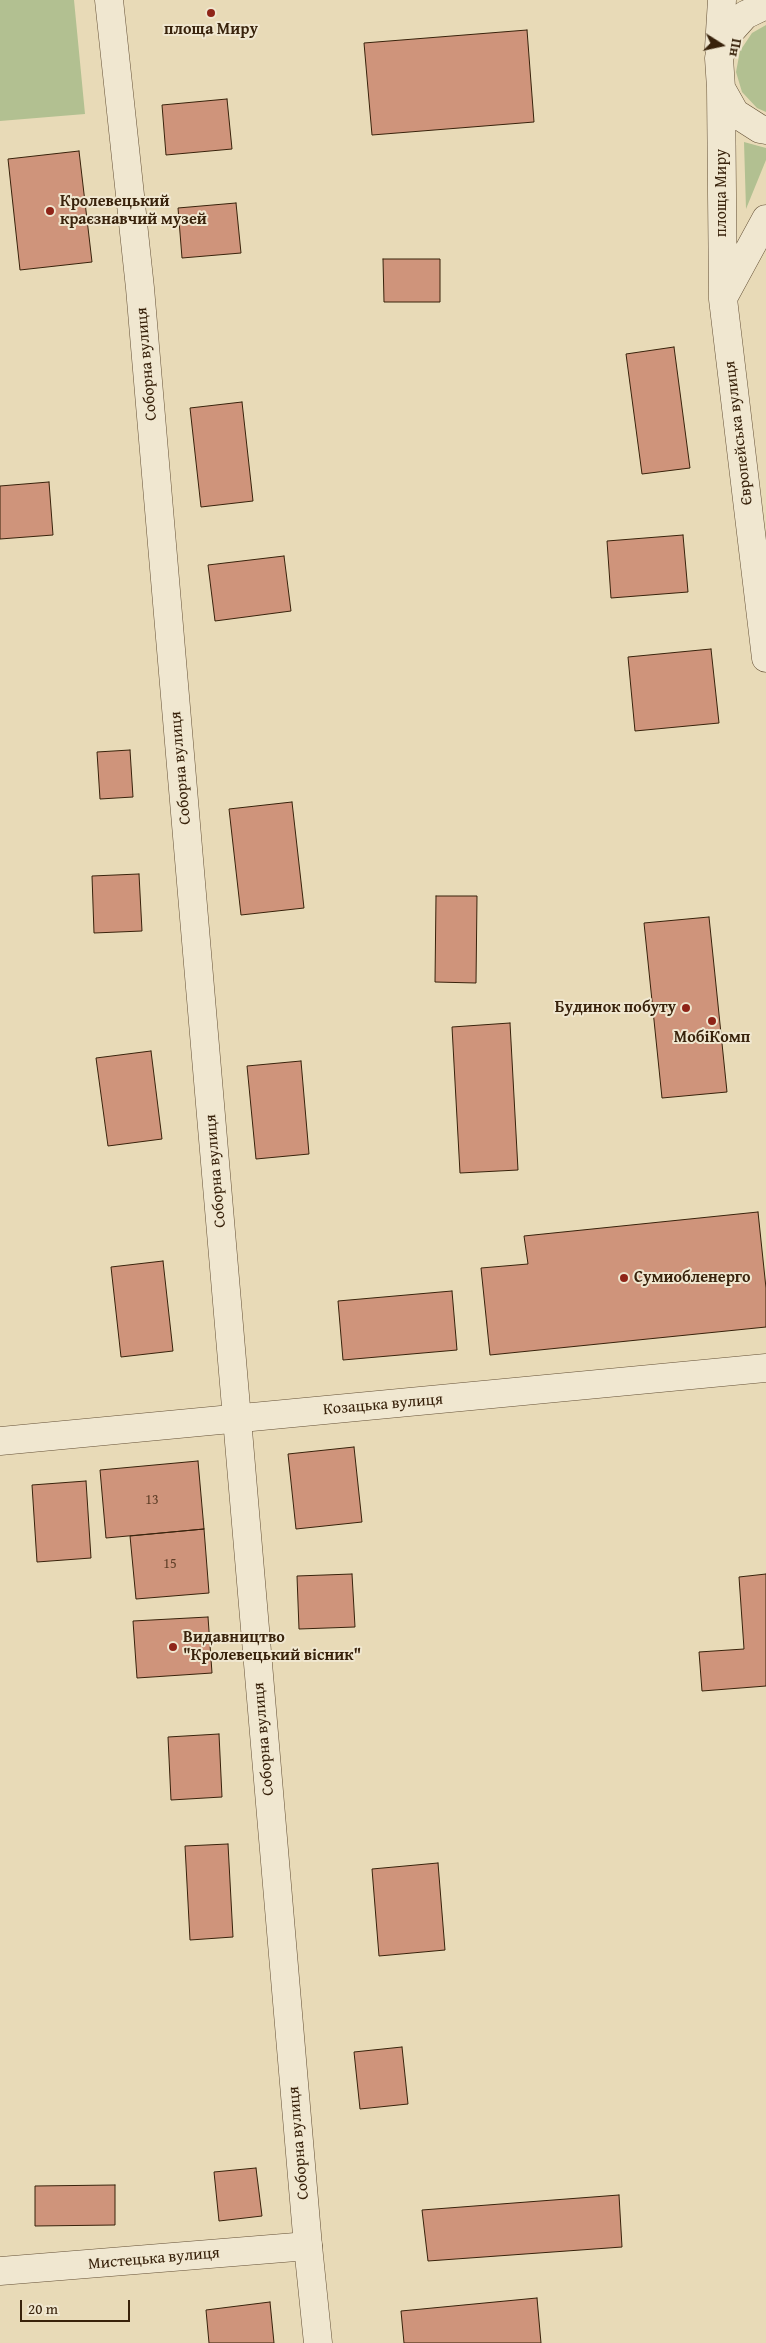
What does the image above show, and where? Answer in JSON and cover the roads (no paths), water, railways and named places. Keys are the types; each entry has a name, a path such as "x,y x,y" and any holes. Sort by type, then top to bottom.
{"street":[{"name":"Соборна вулиця","path":"109,0 140,288 308,2246 318,2343"},
{"name":"площа Миру","path":"722,0 719,58 721,88 722,299"},
{"name":"площа Миру","path":"719,58 728,34 745,15 766,5"},
{"name":"площа Миру","path":"721,88 735,113 760,130 766,130"},
{"path":"722,299 766,219"},
{"name":"Європейська вулиця","path":"722,299 766,658"},
{"name":"Козацька вулиця","path":"0,1441 766,1368"},
{"name":"Мистецька вулиця","path":"0,2271 308,2246"}],"place":[{"name":"площа Миру","path":"211,13"},
{"name":"Кролевецький краєзнавчий музей","path":"50,211"},
{"name":"Будинок побуту","path":"686,1008"},
{"name":"МобіКомп","path":"712,1021"},
{"name":"Сумиобленерго","path":"624,1278"},
{"name":"Видавництво \"Кролевецький вісник\"","path":"173,1647"}]}
